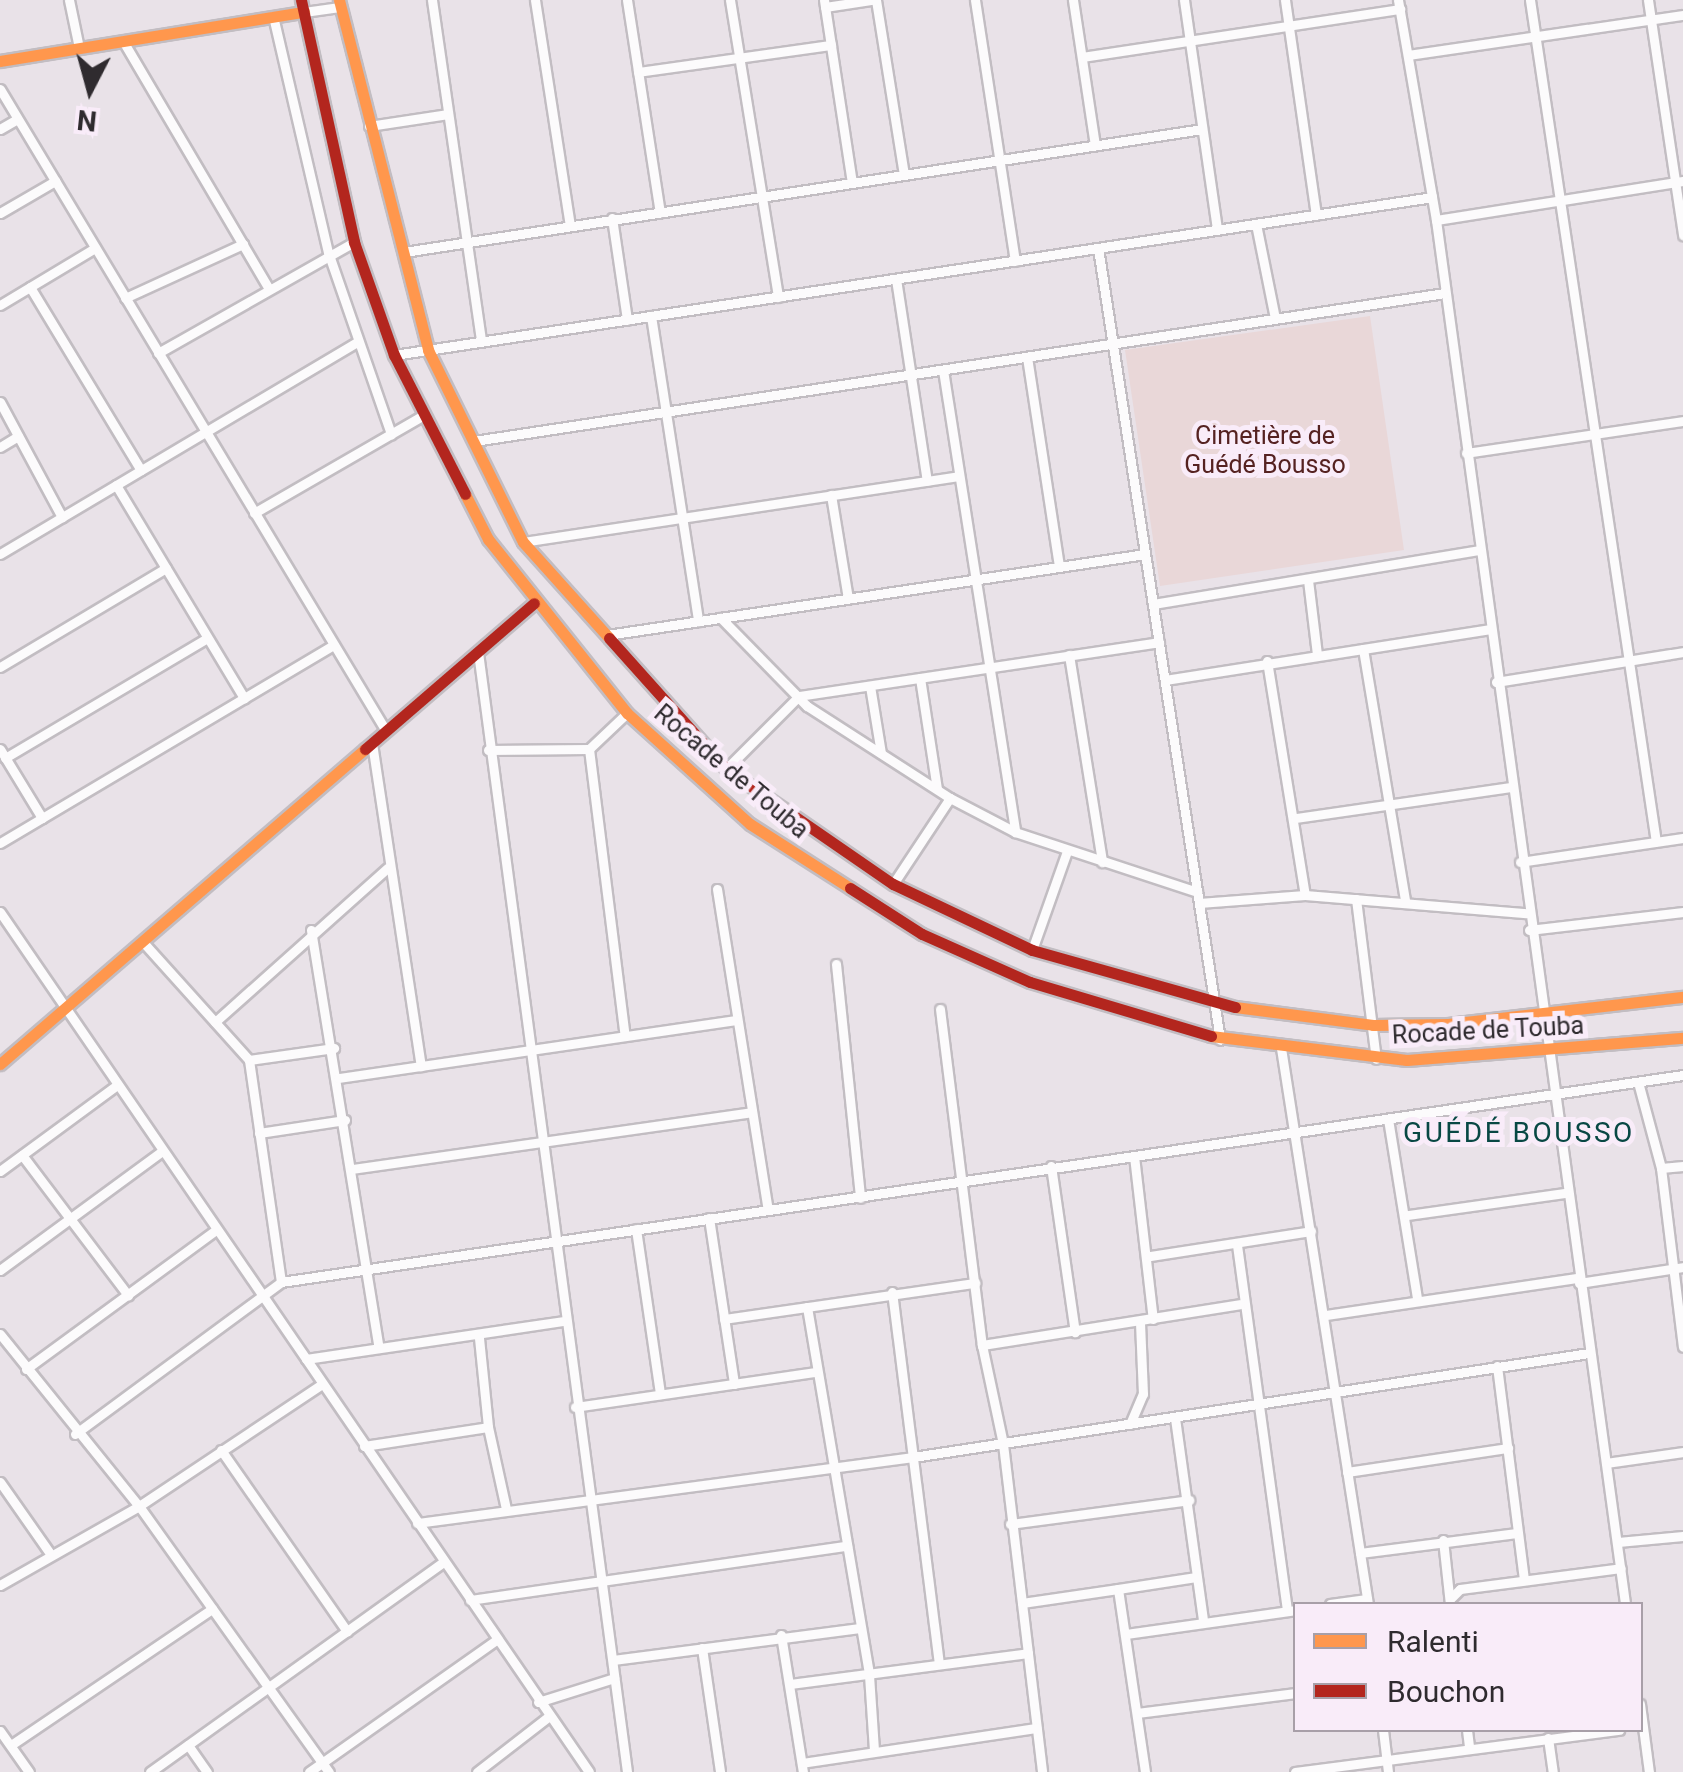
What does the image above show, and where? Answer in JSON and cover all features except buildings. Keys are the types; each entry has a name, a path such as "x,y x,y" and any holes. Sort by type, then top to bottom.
{"street":[{"path":"69,0 79,48"},
{"path":"432,0 481,342"},
{"path":"535,0 570,225"},
{"path":"627,0 660,212"},
{"path":"730,0 778,297"},
{"path":"852,182 825,4 874,0 904,174"},
{"path":"975,0 1015,261"},
{"path":"1073,0 1095,145"},
{"path":"1184,0 1217,230"},
{"path":"1285,0 1316,215"},
{"path":"1530,0 1656,842"},
{"path":"1648,0 1679,181 1683,235"},
{"path":"0,60 273,16 302,6 340,3 428,350 523,542 726,769 892,884 1032,950 1215,1004 1373,1025 1540,1018 1683,998"},
{"path":"1082,57 1289,26 1399,4 1436,220 1540,1018 1626,1602"},
{"name":"Rocade de Touba","path":"302,6 354,242 394,355 488,539 534,603 627,712 750,824 922,934 1088,1002 1220,1040 1376,1059 1545,1054 1683,1038"},
{"path":"1408,56 1683,15"},
{"path":"273,16 328,252 356,343 391,434"},
{"path":"123,40 268,288"},
{"path":"638,72 831,44"},
{"path":"0,88 386,731"},
{"path":"369,126 448,114"},
{"path":"0,129 17,119"},
{"path":"404,252 1202,129"},
{"path":"0,213 54,181"},
{"path":"1436,220 1679,181"},
{"path":"394,355 1432,198"},
{"path":"612,218 628,320"},
{"path":"1256,224 1276,318"},
{"path":"158,353 328,252 354,242"},
{"path":"125,298 243,244"},
{"path":"0,305 95,248"},
{"path":"1098,248 1220,1040"},
{"path":"896,279 927,480"},
{"path":"30,287 141,470"},
{"path":"474,441 1445,294"},
{"path":"651,316 698,622"},
{"path":"0,554 356,343"},
{"path":"1027,357 1060,567"},
{"path":"943,370 1015,832"},
{"path":"0,402 62,517"},
{"path":"254,513 422,416"},
{"path":"1466,453 1683,422"},
{"path":"0,446 18,436"},
{"path":"523,542 960,476"},
{"path":"116,485 244,698"},
{"path":"831,495 848,599"},
{"path":"1153,604 1479,550"},
{"path":"607,635 1145,554"},
{"path":"0,667 166,568"},
{"path":"1308,580 1317,654"},
{"path":"0,1064 534,603"},
{"path":"721,618 799,696 950,798 1015,832 1198,897 1305,896 1526,913"},
{"path":"1164,680 1266,661 1489,630"},
{"path":"42,818 2,754 207,638"},
{"path":"726,769 799,696 1158,642"},
{"path":"0,843 334,645"},
{"path":"1362,649 1405,901"},
{"path":"478,652 598,1582 613,1660 627,1772"},
{"path":"1496,682 1683,652"},
{"path":"1070,655 1102,862"},
{"path":"1266,661 1296,818 1305,896"},
{"path":"920,678 937,789"},
{"path":"870,686 881,753"},
{"path":"488,750 588,749 627,712"},
{"path":"372,743 421,1066"},
{"path":"588,749 624,1036"},
{"path":"1296,818 1510,786"},
{"path":"892,884 950,798"},
{"path":"1520,862 1683,838"},
{"path":"1032,950 1067,850"},
{"path":"215,1022 310,930 388,868"},
{"path":"717,889 768,1210"},
{"path":"1356,900 1376,1059"},
{"path":"1529,930 1683,912"},
{"path":"0,913 442,1564 589,1772"},
{"path":"310,930 339,1078 379,1348"},
{"path":"142,941 249,1060 281,1282"},
{"path":"836,964 860,1198"},
{"path":"940,1009 982,1346 1003,1444 1042,1772"},
{"path":"339,1078 737,1020"},
{"path":"249,1060 334,1048"},
{"path":"1282,1048 1290,1131 1326,1315 1333,1390 1368,1602"},
{"path":"75,1434 281,1282 1683,1076"},
{"path":"1638,1082 1661,1168 1679,1267 1683,1347"},
{"path":"0,1171 117,1085"},
{"path":"352,1169 752,1112"},
{"path":"259,1133 345,1120"},
{"path":"1388,1120 1408,1216 1417,1299"},
{"path":"0,1270 162,1152"},
{"path":"22,1155 128,1296"},
{"path":"1134,1156 1150,1256 1154,1319"},
{"path":"1050,1166 1075,1332"},
{"path":"1661,1168 1683,1166"},
{"path":"1408,1216 1566,1193"},
{"path":"709,1218 734,1384"},
{"path":"26,1369 216,1230"},
{"path":"636,1230 660,1394"},
{"path":"1150,1256 1311,1231"},
{"path":"1126,1634 1291,1610 1240,1304 1236,1245"},
{"path":"1326,1315 1417,1299 1679,1267"},
{"path":"724,1319 975,1283"},
{"path":"892,1292 939,1662"},
{"path":"982,1346 1240,1304"},
{"path":"807,1307 830,1464 869,1675 874,1750"},
{"path":"306,1359 479,1338 564,1321"},
{"path":"1130,1424 1144,1394 1140,1321"},
{"path":"0,1334 75,1434 139,1506 326,1768"},
{"path":"479,1338 488,1427 506,1509"},
{"path":"417,1523 830,1464 1003,1444 1589,1353"},
{"path":"1498,1366 1524,1580"},
{"path":"575,1407 816,1372"},
{"path":"0,1585 49,1552 139,1506 322,1384"},
{"path":"1175,1418 1203,1622"},
{"path":"364,1446 488,1427"},
{"path":"1347,1472 1508,1448"},
{"path":"221,1450 347,1631"},
{"path":"1606,1462 1683,1452"},
{"path":"0,1482 49,1552"},
{"path":"1010,1524 1189,1500"},
{"path":"1360,1554 1517,1533"},
{"path":"1618,1542 1683,1536"},
{"path":"1443,1540 1451,1600"},
{"path":"470,1600 847,1546"},
{"path":"150,1772 442,1564"},
{"path":"1451,1600 1460,1590 1621,1568"},
{"path":"1022,1603 1196,1577"},
{"path":"1118,1588 1145,1772"},
{"path":"11,1745 212,1608"},
{"path":"613,1660 782,1635 860,1628"},
{"path":"782,1635 803,1768 874,1750 1036,1728"},
{"path":"310,1772 326,1768 495,1641"},
{"path":"702,1648 720,1772"},
{"path":"790,1684 1028,1652"},
{"path":"538,1702 614,1678"},
{"path":"1137,1714 1293,1693"},
{"path":"477,1772 548,1718"},
{"path":"0,1731 29,1772"},
{"path":"1382,1732 1388,1772"},
{"path":"1467,1732 1469,1746"},
{"path":"1295,1772 1469,1746 1600,1732"},
{"path":"1643,1732 1649,1772"},
{"path":"1548,1738 1553,1772"},
{"path":"188,1745 207,1772"}],"green space":[{"name":"Cimetière de Guédé Bousso","path":"1370,316 1404,550 1160,586 1125,350"}],"traffic: slow":[{"path":"339,0 428,350 523,542 609,638"},
{"path":"0,61 304,12"},
{"path":"465,494 488,539 627,713 750,824 850,888"},
{"path":"0,1064 365,749"},
{"path":"1235,1007 1373,1025 1448,1024 1683,997"},
{"path":"1211,1036 1407,1060 1683,1038"}],"traffic: jam":[{"path":"301,0 354,242 394,355 465,494"},
{"path":"365,749 534,603"},
{"path":"609,638 726,769 893,884 1032,950 1235,1007"},
{"path":"850,888 922,934 1030,982 1211,1036"}],"district":[{"name":"GUÉDÉ BOUSSO","path":"1519,1133"}]}
